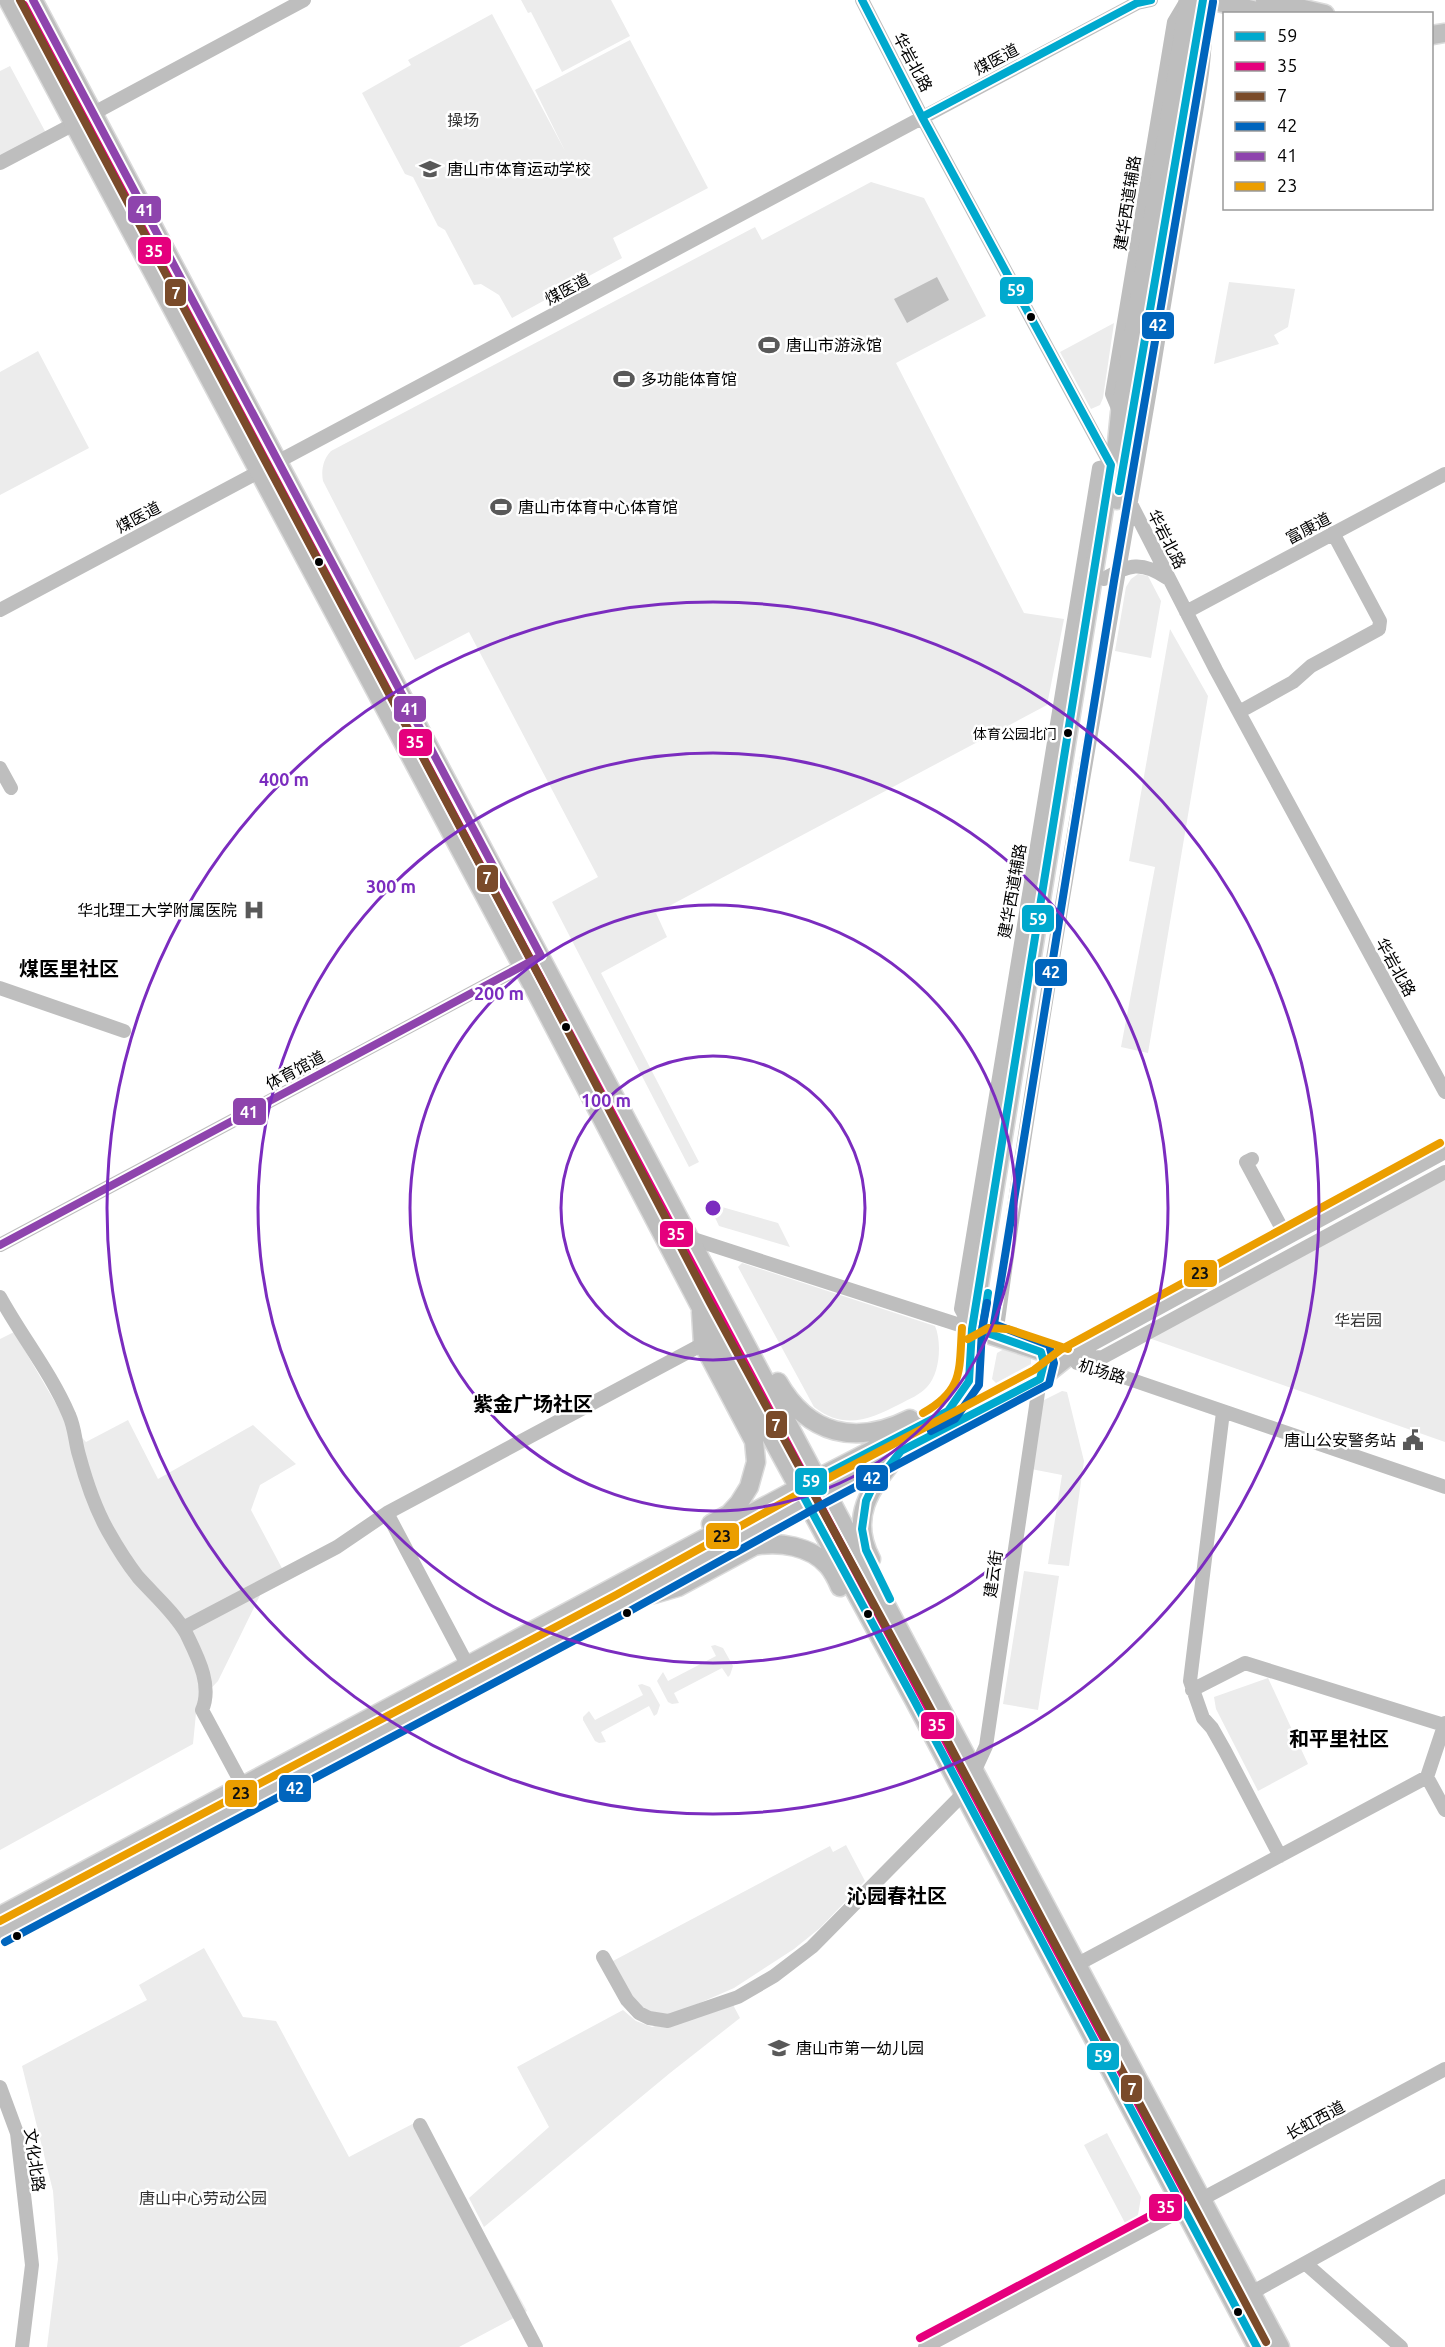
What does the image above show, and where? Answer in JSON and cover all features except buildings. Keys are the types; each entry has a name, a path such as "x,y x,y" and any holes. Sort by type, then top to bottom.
{"main road":[{"path":"8,0 523,966 701,1308 913,1698 1257,2347"},
{"path":"33,0 1280,2347"},
{"path":"40,0 44,19"},
{"path":"977,1330 1111,465 1117,443 1188,0"},
{"path":"0,1933 821,1485 948,1411 969,1381 972,1348 1111,574 1120,483 1203,0"},
{"path":"1209,0 1261,12"},
{"path":"1265,0 1314,8"},
{"path":"0,4 28,55 45,70"},
{"path":"723,1302 759,1347 788,1400 813,1422 833,1431 861,1434 897,1425 942,1402 969,1381"},
{"path":"617,1597 646,1559 729,1514 739,1503 754,1473 756,1462 754,1441 703,1344 701,1308"},
{"name":"机场路","path":"977,1330 1065,1359"},
{"path":"972,1348 990,1338 1007,1339"},
{"path":"1040,1379 1044,1363 1041,1352"},
{"path":"821,1485 901,1451 1040,1379 1065,1359"},
{"path":"901,1451 873,1486 866,1501 862,1529 866,1550 899,1616 924,1678"},
{"path":"0,1916 244,1788 468,1666 617,1597 678,1587 754,1546 768,1543 794,1547 807,1552 828,1566 874,1647 913,1698"}],"street":[{"path":"94,113 304,0"},
{"name":"华岩北路","path":"862,0 922,117 1111,465 1239,712 1445,1092"},
{"name":"煤医道","path":"0,610 1137,3 1151,0"},
{"path":"1111,574 1132,505 1193,130 1207,28 1203,0"},
{"path":"0,163 74,124"},
{"name":"富康道","path":"1186,612 1445,474"},
{"path":"1239,712 1293,682 1311,666 1379,629 1380,621 1333,533"},
{"path":"1111,574 1132,566 1151,567 1169,579"},
{"path":"0,768 11,788"},
{"name":"体育馆道","path":"0,1245 541,956"},
{"path":"0,988 124,1031"},
{"path":"1065,1359 1445,1152"},
{"path":"1252,1159 1246,1162 1287,1238"},
{"path":"1065,1359 1103,1357 1445,1172"},
{"name":"机场路","path":"690,1238 977,1330"},
{"path":"0,1297 14,1323 43,1363 70,1416 78,1454 108,1531 138,1577 183,1628 192,1644 206,1685 206,1699 202,1710 244,1788"},
{"path":"183,1628 337,1547 387,1513 703,1344"},
{"name":"机场路","path":"1065,1359 1445,1487"},
{"name":"建云街","path":"974,1772 986,1746 1040,1379"},
{"path":"1223,1412 1190,1681 1203,1718 1212,1728 1225,1751 1280,1856"},
{"path":"387,1513 468,1666"},
{"path":"1078,1964 1427,1777 1444,1724 1245,1663 1192,1690"},
{"path":"1427,1777 1445,1810"},
{"path":"603,1957 627,2000 639,2013 649,2018 668,2021 738,1996 774,1976 812,1947 963,1794"},
{"name":"长虹西道","path":"925,2347 1445,2069"},
{"name":"文化北路","path":"0,2087 17,2133 32,2265 22,2347"},
{"path":"420,2125 536,2347"},
{"path":"1251,2293 1445,2186"},
{"path":"1306,2264 1401,2347"}],"green space":[{"path":"521,0 611,0 630,36 562,72 531,12 528,13"},
{"name":"操场","path":"492,14 565,151 535,90 630,40 708,188 613,238 622,258 512,318 499,295 481,284 474,285 445,230 438,226 413,177 405,174 362,93 411,65 408,60"},
{"path":"10,66 46,133 0,158 0,71"},
{"path":"871,182 924,198 986,316 896,363 1024,613 1064,619 1047,705 656,913 667,937 601,973 699,1162 689,1167 552,902 598,877 469,632 415,660 323,481 323,465 331,451 755,227 762,240"},
{"path":"1229,282 1295,289 1288,327 1274,335 1279,344 1214,364"},
{"path":"1114,323 1103,398 1100,405 1091,409 1060,352"},
{"path":"38,351 89,448 0,495 0,372"},
{"path":"1138,574 1148,576 1161,601 1151,658 1115,651 1126,587"},
{"path":"1170,629 1208,696 1148,1053 1121,1047 1155,867 1129,861"},
{"name":"华岩园","path":"1445,1180 1445,1442 1143,1336 1433,1184"},
{"path":"708,1203 778,1223 790,1247 719,1226"},
{"path":"742,1263 935,1326 939,1340 939,1358 931,1381 914,1397 867,1418 846,1420 825,1414 814,1407 738,1267"},
{"path":"14,1332 66,1421 86,1442 128,1420 158,1479 253,1425 296,1464 260,1485 251,1510 284,1572 268,1579 218,1681 197,1703 193,1744 0,1850 0,1339"},
{"path":"1004,1349 1031,1359 1031,1364 996,1383 992,1379 997,1353"},
{"path":"1062,1391 1067,1392 1084,1461 1069,1566 1048,1564 1062,1475 1031,1469 1042,1401"},
{"path":"1024,1571 1059,1576 1038,1710 1003,1704"},
{"path":"711,1646 723,1648 733,1666 730,1675 728,1677 722,1668 674,1693 679,1703 668,1702 657,1681 663,1672 668,1681 716,1656"},
{"path":"1268,1678 1308,1764 1258,1791 1216,1709 1214,1697"},
{"path":"638,1685 650,1687 660,1705 657,1714 654,1716 649,1706 601,1732 606,1742 595,1741 583,1717 589,1711 595,1720 643,1695"},
{"path":"846,1845 865,1881 820,1928 794,1949 734,1988 670,2016 651,2016 635,2003 611,1962 830,1846 833,1852"},
{"name":"唐山中心劳动公园","path":"204,1948 243,2017 276,2021 349,2157 422,2119 527,2311 459,2347 47,2347 58,2259 53,2191 22,2066 147,2000 139,1985"},
{"path":"731,2001 740,2018 484,2227 469,2198 549,2127 517,2067 623,2010 636,2021 652,2027"},
{"path":"1107,2133 1141,2197 1138,2215 1125,2223 1084,2145"}],"shaded area":[{"path":"937,277 949,300 907,323 894,299"}],"transit line":[{"name":"7","path":"20,0 545,987 710,1303 922,1693 1266,2342"},
{"name":"41","path":"0,1245 541,956 33,0"},
{"name":"59","path":"862,0 922,117 1111,465 972,1329 969,1381 948,1411 799,1488 1257,2347"},
{"name":"59","path":"922,117 1137,3 1151,0"},
{"name":"59","path":"1119,491 1203,0"},
{"name":"42","path":"5,1942 626,1613 812,1510 1049,1384 1054,1363 1049,1345 994,1324 1114,581 1213,2"},
{"name":"35","path":"24,5 1187,2196 920,2338"},
{"name":"23","path":"0,1921 616,1595 802,1492 1034,1370 1060,1350 1440,1143"},
{"name":"59","path":"890,1599 866,1550 862,1529 866,1501 873,1486 901,1451 1040,1379 1044,1363 1041,1352 982,1331 988,1293"},
{"name":"42","path":"931,1431 955,1419 979,1385 982,1330 987,1303"},
{"name":"23","path":"923,1413 946,1396 953,1387 959,1367 962,1328"},
{"name":"23","path":"968,1339 988,1328 1008,1329 1068,1349"}],"place":[{"name":"唐山市体育运动学校","path":"430,169"},
{"name":"唐山市游泳馆","path":"769,345"},
{"name":"多功能体育馆","path":"624,379"},
{"name":"唐山市体育中心体育馆","path":"501,507"},
{"name":"体育公园北门","path":"1068,733"},
{"name":"华北理工大学附属医院","path":"254,910"},
{"name":"唐山公安警务站","path":"1413,1440"},
{"name":"唐山市第一幼儿园","path":"779,2048"}],"district":[{"name":"煤医里社区","path":"69,969"},
{"name":"紫金广场社区","path":"533,1404"},
{"name":"和平里社区","path":"1339,1739"},
{"name":"沁园春社区","path":"897,1896"}]}
